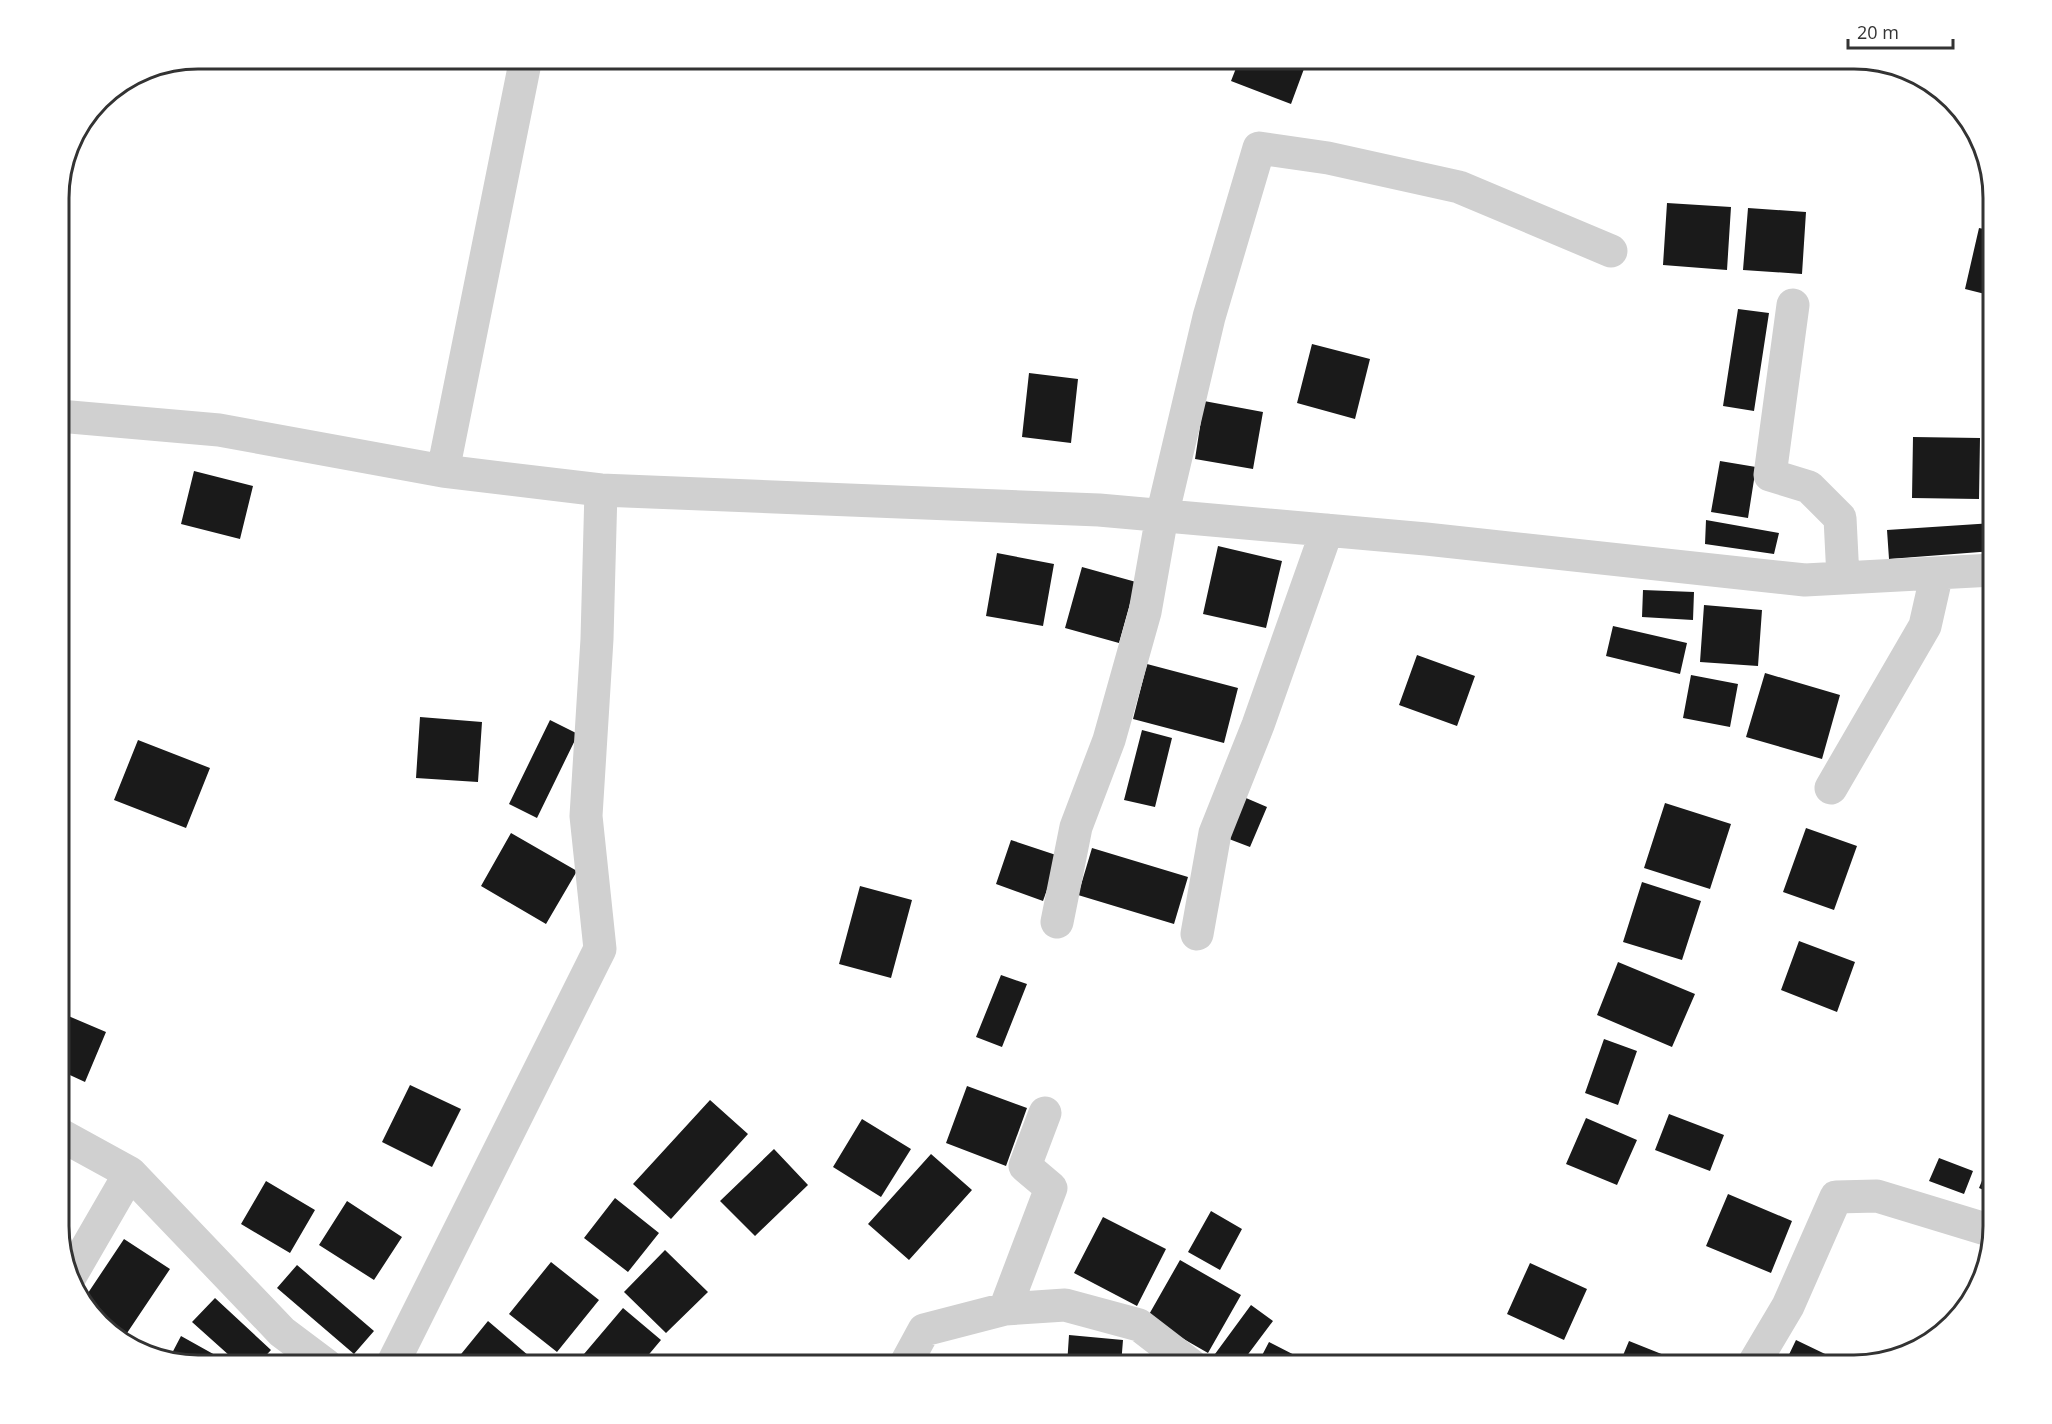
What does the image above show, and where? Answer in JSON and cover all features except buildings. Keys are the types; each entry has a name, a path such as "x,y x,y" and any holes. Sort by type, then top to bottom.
{"street":[{"path":"443,471 524,69"},
{"path":"1057,922 1077,827 1109,740 1145,612 1162,516 1209,317 1259,148 1328,158 1460,187 1611,251"},
{"path":"1793,305 1770,475 1809,487 1840,518 1843,578"},
{"path":"69,417 219,429 443,471 601,490 1099,510 1327,530 1805,580 1983,571"},
{"path":"397,1355 600,949 586,816 597,639 601,490"},
{"path":"1197,934 1215,833 1258,725 1327,530"},
{"path":"1832,788 1924,626 1937,573"},
{"path":"1005,1309 1051,1188 1025,1166 1045,1113"},
{"path":"69,1139 130,1173 282,1332 313,1355"},
{"path":"76,1267 130,1173"},
{"path":"1759,1355 1788,1306 1836,1197 1877,1196 1983,1228"},
{"path":"910,1355 924,1330 1005,1309 1065,1305 1139,1325 1178,1355"}]}
